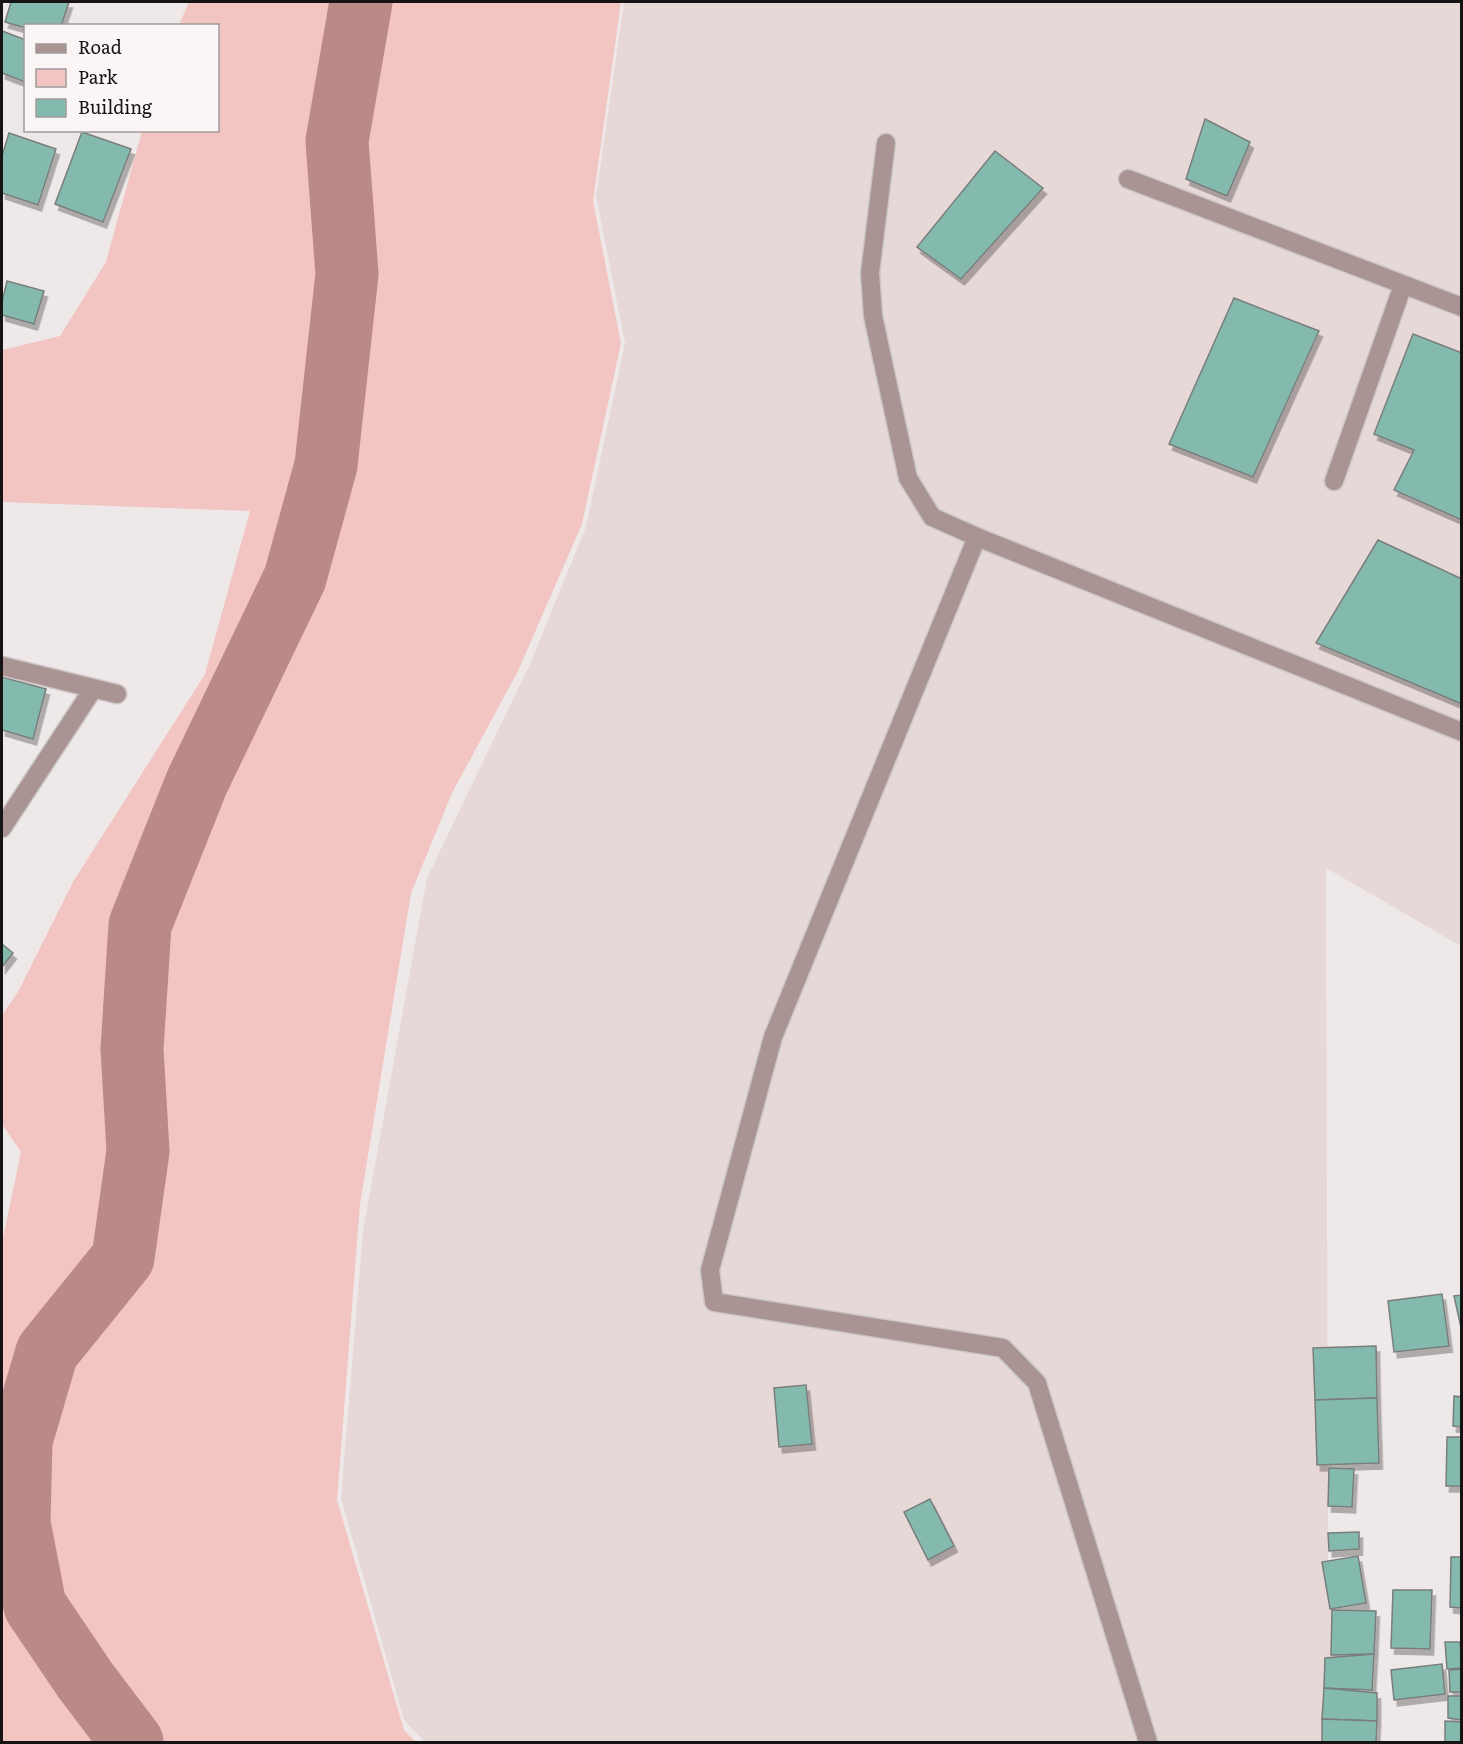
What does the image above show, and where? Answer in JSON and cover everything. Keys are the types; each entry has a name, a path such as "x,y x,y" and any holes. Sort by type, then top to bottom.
{"street":[{"path":"886,143 870,273 873,316 908,478 932,517 976,537 1461,732"},
{"path":"1128,179 1461,307"},
{"path":"1334,481 1403,285"},
{"path":"976,537 773,1037 710,1270 714,1302 1003,1348 1017,1362 1037,1383 1148,1743"},
{"path":"2,666 117,694"},
{"path":"2,828 93,689"}],"shaded area":[{"path":"624,2 1461,2 1461,946 1326,868 1328,1560 1347,1742 425,1742 404,1720 341,1498 363,1231 427,878 530,664 586,527 625,343 596,196"}],"green space":[{"path":"189,2 621,2 593,201 621,343 582,524 518,671 452,793 411,893 360,1204 337,1500 404,1730 416,1742 2,1742 2,1243 21,1152 2,1124 2,1015 18,992 73,882 205,674 250,511 2,502 2,350 60,336 106,262 142,132 219,132 219,24 179,24"}],"building":[{"path":"11,2 69,2 62,24 24,24 24,27 5,22"},
{"path":"2,31 24,39 24,82 2,73"},
{"path":"1205,119 1250,142 1227,196 1186,179"},
{"path":"82,132 131,149 103,222 55,204"},
{"path":"9,133 56,149 38,205 2,193 2,156"},
{"path":"995,151 1043,188 961,279 917,247"},
{"path":"7,281 44,291 34,324 2,315 2,302"},
{"path":"1234,298 1319,331 1253,477 1169,444"},
{"path":"1413,334 1462,353 1462,520 1394,490 1414,450 1374,434"},
{"path":"1378,540 1462,579 1462,704 1316,643"},
{"path":"2,677 46,689 33,739 2,730"},
{"path":"2,944 13,953 2,967"},
{"path":"1442,1294 1449,1346 1394,1352 1388,1301"},
{"path":"1462,1295 1462,1332 1454,1296"},
{"path":"1376,1346 1377,1398 1315,1400 1313,1348"},
{"path":"806,1385 812,1444 779,1447 774,1388"},
{"path":"1454,1396 1462,1397 1462,1427 1453,1426"},
{"path":"1377,1398 1379,1463 1317,1465 1315,1400"},
{"path":"1447,1437 1462,1437 1462,1486 1446,1486"},
{"path":"1329,1468 1354,1469 1352,1507 1328,1506"},
{"path":"930,1499 954,1546 928,1560 904,1512"},
{"path":"1359,1532 1359,1549 1329,1551 1328,1533"},
{"path":"1358,1556 1366,1603 1330,1609 1322,1562"},
{"path":"1451,1557 1462,1557 1462,1608 1450,1607"},
{"path":"1393,1590 1432,1590 1430,1649 1391,1648"},
{"path":"1332,1610 1376,1611 1374,1654 1331,1655"},
{"path":"1445,1642 1460,1642 1462,1668 1447,1669"},
{"path":"1374,1654 1372,1690 1324,1688 1325,1658"},
{"path":"1442,1664 1445,1694 1394,1700 1391,1670"},
{"path":"1462,1669 1462,1692 1450,1692 1449,1670"},
{"path":"1324,1688 1377,1693 1377,1721 1322,1719"},
{"path":"1448,1696 1462,1696 1462,1720 1448,1718"},
{"path":"1322,1719 1377,1721 1376,1742 1322,1742"},
{"path":"1445,1721 1462,1722 1462,1742 1445,1742"}],"waterway":[{"path":"132,1742 85,1680 35,1606 19,1523 21,1441 47,1352 123,1258 138,1151 132,1049 140,925 197,782 295,578 326,465 347,274 337,141 361,2"}]}
